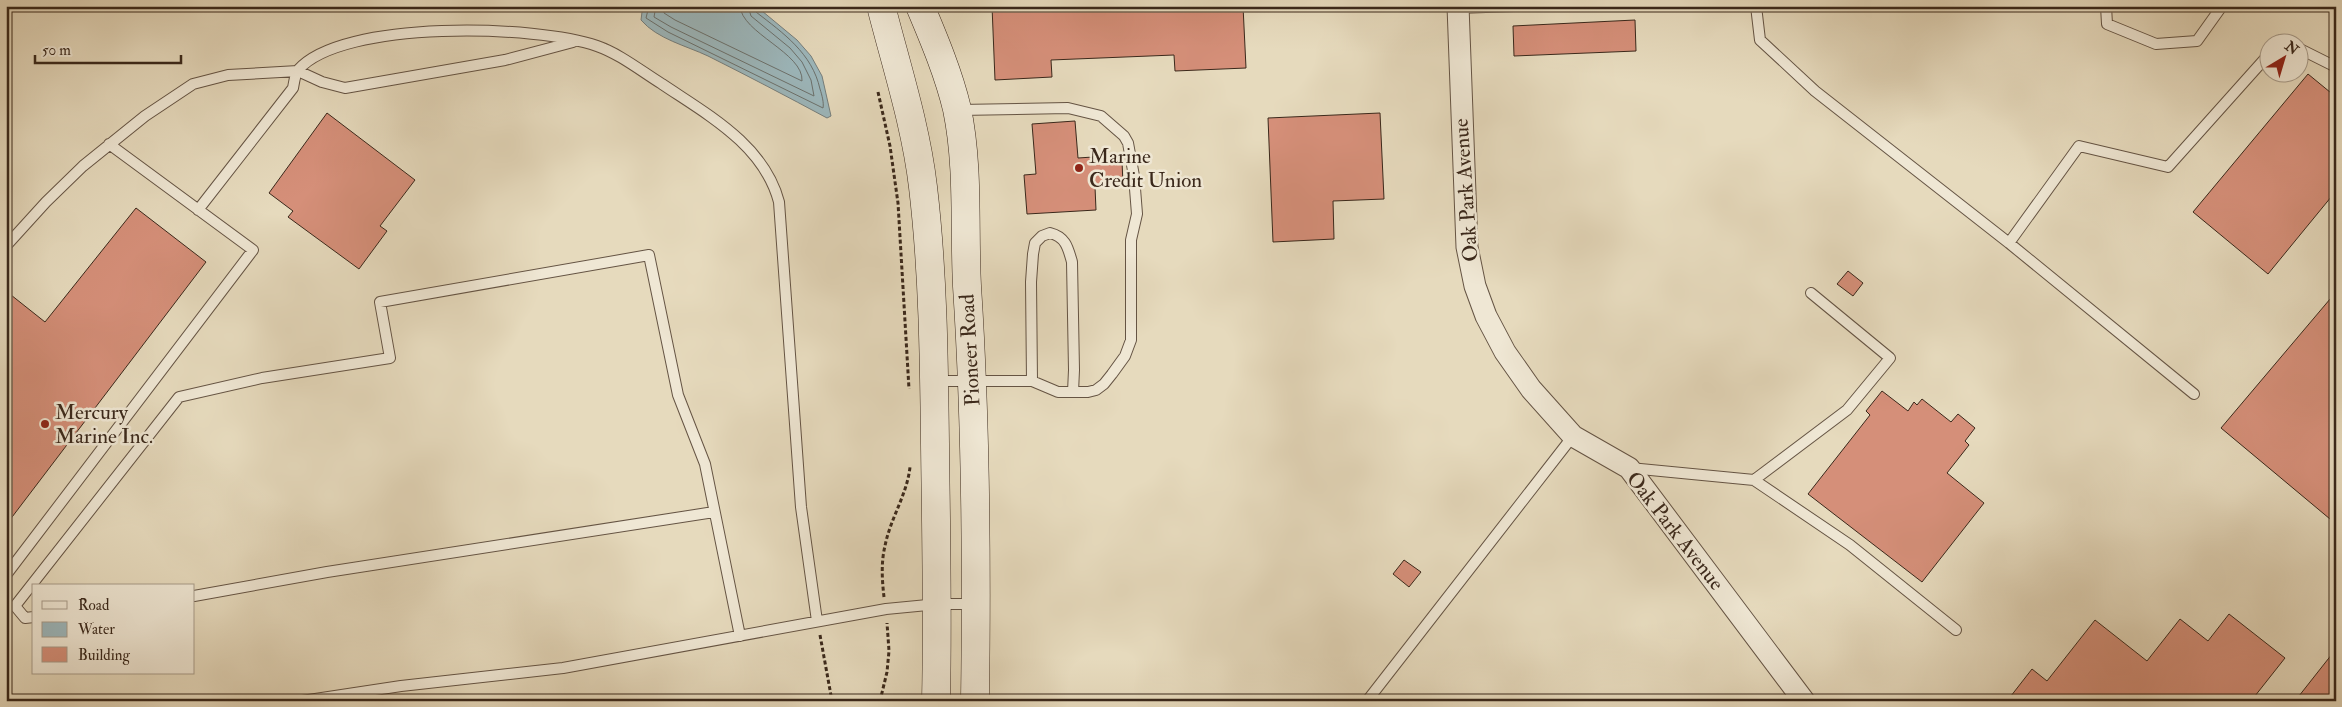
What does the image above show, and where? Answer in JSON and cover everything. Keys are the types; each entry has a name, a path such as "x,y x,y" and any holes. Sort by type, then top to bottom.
{"main road":[{"name":"Pioneer Road","path":"881,6 909,116 923,186 929,254 934,381 938,604 936,701"},
{"name":"Pioneer Road","path":"920,6 957,110 965,170 964,238 972,381 976,604 975,701"}],"street":[{"name":"Oak Park Avenue","path":"1458,7 1468,255 1475,286 1486,316 1505,352 1531,389 1574,436 1629,468 1804,701"}],"lane":[{"path":"1458,7 1514,6"},
{"path":"1756,6 1760,40 1815,91 2009,243 2194,394"},
{"path":"2106,6 2107,24 2156,44 2197,41 2222,6"},
{"path":"2133,6 2140,6"},
{"path":"198,210 293,88 298,71 325,51 344,44 376,38 425,32 508,32 595,45 616,55 715,120 751,151 773,182 781,217 801,507 817,621"},
{"path":"6,246 59,189 109,144 145,116 193,84 228,75 298,71 322,82 345,88 505,60 576,41"},
{"path":"2310,54 2336,67"},
{"path":"2009,243 2079,146 2168,167 2260,64"},
{"path":"934,381 1032,381 1058,392 1096,390 1104,384 1125,356 1130,340 1131,240 1137,214 1134,176 1128,143 1119,131 1101,116 1068,108 957,110"},
{"path":"6,576 253,250 109,144"},
{"path":"1032,381 1031,282 1033,254 1036,243 1042,236 1050,233 1062,238 1068,247 1072,262 1073,392"},
{"path":"32,584 179,397 262,378 390,358 380,302 648,255 678,395 705,464 740,636"},
{"path":"1754,480 1847,410 1890,358 1811,293"},
{"path":"1367,701 1574,436"},
{"path":"1629,468 1754,480 1850,545 1956,630"},
{"path":"195,596 328,572 714,512"},
{"path":"32,584 15,606 25,618 32,617"},
{"path":"302,701 401,686 563,668 886,609 938,604 976,604"}],"path":[{"path":"876,84 890,146 898,203 904,264 909,393"},
{"path":"880,701 887,672 889,651 882,570 884,550 907,482 911,461"},
{"path":"817,621 832,701"}],"water":[{"path":"646,6 756,6 797,40 811,56 822,76 831,116 827,118 708,56 655,32 641,20 642,12"}],"building":[{"path":"992,6 1243,6 1246,68 1175,71 1174,55 1051,60 1052,77 995,80"},
{"path":"1635,20 1636,51 1514,56 1513,26"},
{"path":"2310,76 2336,97 2336,191 2268,274 2193,212 2301,82 2310,82"},
{"path":"327,113 415,180 380,226 387,231 359,269 288,217 293,211 269,193"},
{"path":"1380,113 1384,199 1333,201 1334,239 1273,242 1268,118"},
{"name":"Marine Credit Union","path":"1075,121 1078,158 1093,157 1093,163 1122,161 1123,185 1095,187 1096,210 1027,214 1024,175 1036,174 1032,124"},
{"name":"Mercury Marine Inc.","path":"136,208 206,262 6,525 6,291 45,322"},
{"path":"1848,271 1863,283 1853,296 1837,284"},
{"path":"2336,292 2336,524 2221,428"},
{"path":"1882,391 1908,411 1914,402 1917,405 1922,399 1951,422 1958,414 1975,428 1965,441 1969,445 1947,473 1984,503 1922,582 1808,494 1870,415 1866,411"},
{"path":"1404,560 1421,572 1409,587 1393,574"},
{"path":"2229,614 2285,658 2251,701 2007,701 2032,669 2047,681 2095,620 2147,661 2180,619 2208,641"},
{"path":"2336,649 2336,701 2295,701"}],"place":[{"name":"Marine Credit Union","path":"1079,168"},
{"name":"Mercury Marine Inc.","path":"45,424"}]}
